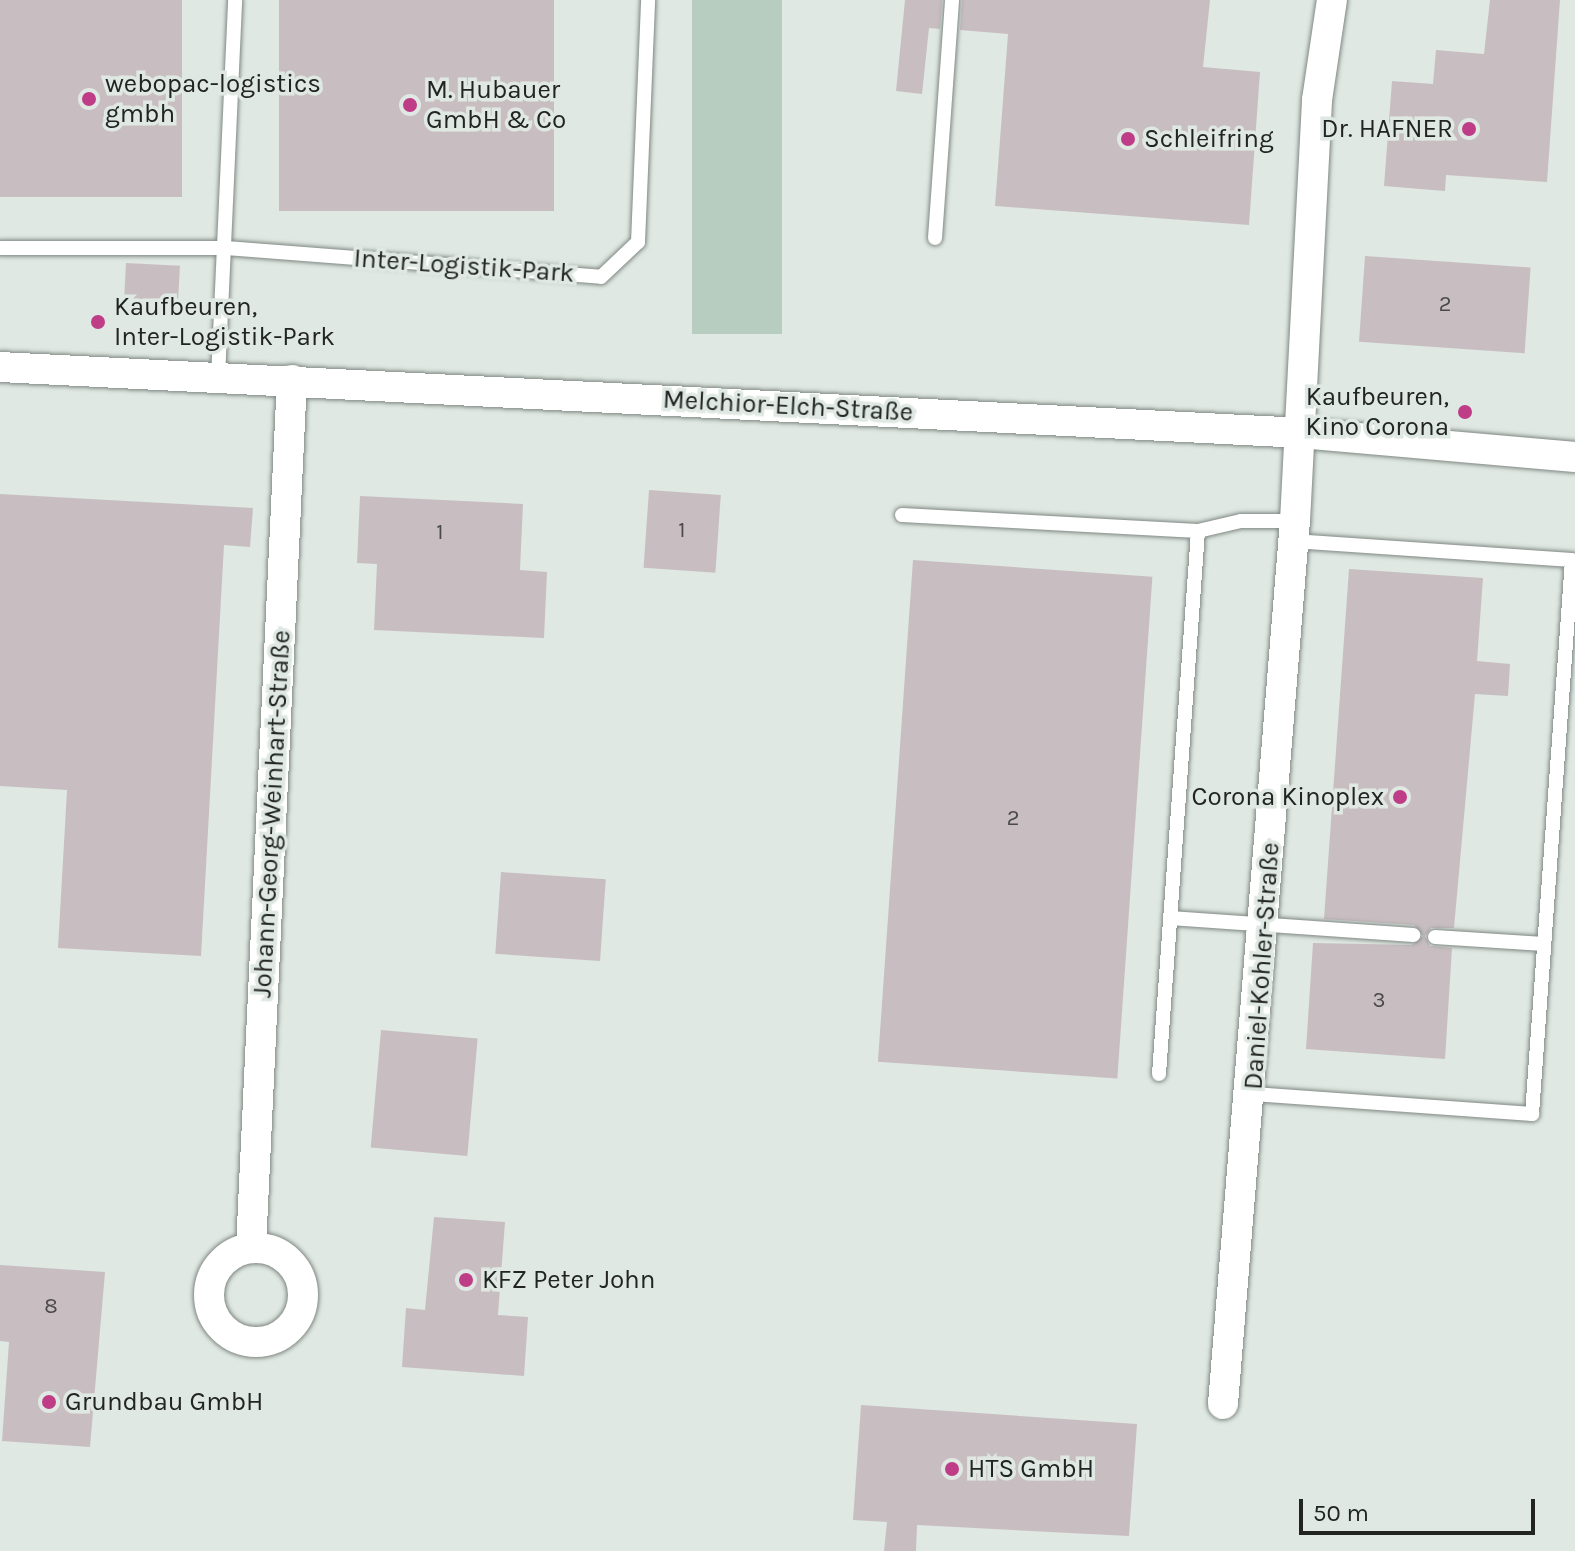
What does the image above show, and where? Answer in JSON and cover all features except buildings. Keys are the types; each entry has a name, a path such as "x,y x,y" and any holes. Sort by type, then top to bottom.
{"street":[{"name":"Daniel-Kohler-Straße","path":"1223,1404 1253,1094 1294,531 1317,100 1332,0"},
{"name":"Melchior-Elch-Straße","path":"0,367 1301,433 1575,457"},
{"name":"Johann-Georg-Weinhart-Straße","path":"251,1248 292,380"}],"lane":[{"path":"218,378 235,0"},
{"name":"Inter-Logistik-Park","path":"0,248 226,248 601,277 638,242 648,0"},
{"path":"935,238 952,0"},
{"path":"902,515 1198,531 1241,521 1294,531 1572,560 1532,1114 1253,1094"},
{"path":"1159,1074 1198,531"},
{"path":"1170,918 1413,935"},
{"path":"1435,937 1544,944"}],"green space":[{"path":"692,0 782,0 782,334 692,334"}],"place":[{"name":"webopac-logistics gmbh","path":"89,99"},
{"name":"M. Hubauer GmbH & Co","path":"410,105"},
{"name":"Dr. HAFNER","path":"1469,129"},
{"name":"Schleifring","path":"1128,139"},
{"name":"Kaufbeuren, Inter-Logistik-Park","path":"98,322"},
{"name":"Kaufbeuren, Kino Corona","path":"1465,412"},
{"name":"Corona Kinoplex","path":"1400,797"},
{"name":"KFZ Peter John","path":"466,1280"},
{"name":"Grundbau GmbH","path":"49,1402"},
{"name":"HTS GmbH","path":"952,1469"}]}
